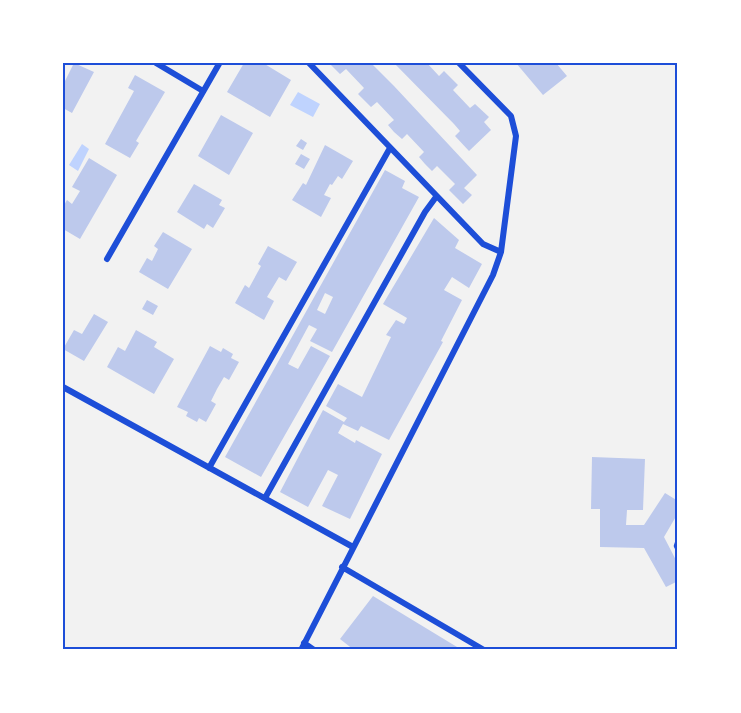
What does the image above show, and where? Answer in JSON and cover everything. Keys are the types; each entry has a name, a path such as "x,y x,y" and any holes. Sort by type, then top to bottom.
{"street":[{"path":"156,63 203,91"},
{"path":"309,63 483,244 501,252"},
{"path":"301,650 493,275 501,252 516,136 511,116 459,63"},
{"path":"107,259 219,64"},
{"path":"209,468 390,147"},
{"path":"264,498 425,212 436,197"},
{"path":"63,387 353,547"},
{"path":"342,567 484,650"},
{"path":"304,643 314,650"}],"lane":[{"path":"678,540 676,546 678,550"}],"water":[{"path":"298,92 320,104 313,117 290,105"},
{"path":"82,144 89,149 78,171 69,165"}],"building":[{"path":"74,63 94,72 72,113 63,108 63,80 65,81"},
{"path":"244,63 263,63 291,80 270,117 227,92"},
{"path":"329,63 371,63 477,175 464,188 472,195 463,204 449,190 455,184 437,166 432,171 425,164 419,157 424,152 407,134 402,139 394,132 388,125 394,120 377,102 371,107 358,94 364,88 346,69 340,74"},
{"path":"394,63 427,63 439,76 444,71 458,85 453,90 470,108 475,104 489,117 484,122 491,130 469,151 455,136 460,131"},
{"path":"516,63 556,63 567,76 543,95"},
{"path":"135,75 165,92 136,141 139,143 130,158 105,144 134,91 128,88"},
{"path":"221,115 253,133 229,175 198,156"},
{"path":"301,139 307,143 303,150 296,146"},
{"path":"325,145 353,161 342,179 338,176 332,185 330,184 324,195 331,198 321,217 292,200 303,183 306,185"},
{"path":"301,154 310,159 304,169 295,164"},
{"path":"89,158 117,175 80,239 63,229 63,207 67,200 72,204 80,191 72,187"},
{"path":"385,170 405,181 402,188 419,197 332,352 310,341 317,329 309,325 288,364 298,369 311,346 330,356 261,477 225,457","holes":["325,293 333,297 325,314 317,310"]},
{"path":"194,184 222,200 219,205 225,208 213,228 207,224 204,229 177,212"},
{"path":"434,218 459,240 455,248 482,264 469,288 452,277 444,290 462,300 441,341 443,342 389,440 361,426 358,431 343,424 338,433 382,454 350,519 322,506 338,475 328,470 308,507 280,492 323,410 344,422 347,418 326,406 338,384 362,397 391,337 386,335 396,320 404,324 407,318 383,304"},
{"path":"163,232 192,249 168,289 139,272 147,258 152,261 158,249 154,246"},
{"path":"268,246 297,262 286,281 279,277 267,297 274,301 264,320 235,303 245,285 249,288 261,266 258,264"},
{"path":"147,300 158,306 153,315 142,309"},
{"path":"94,314 108,322 84,361 63,349 74,330 82,334"},
{"path":"136,330 157,342 154,347 174,359 154,394 107,367 118,347 125,351"},
{"path":"210,346 221,352 223,348 233,354 231,358 239,362 229,380 224,377 217,389 211,401 216,404 206,422 199,418 197,422 186,416 188,412 177,407"},
{"path":"592,457 645,459 643,510 627,510 626,525 644,525 665,493 678,501 678,513 664,537 678,564 678,581 666,587 644,548 600,547 600,509 591,509"},
{"path":"373,596 462,650 354,650 340,639"}]}
